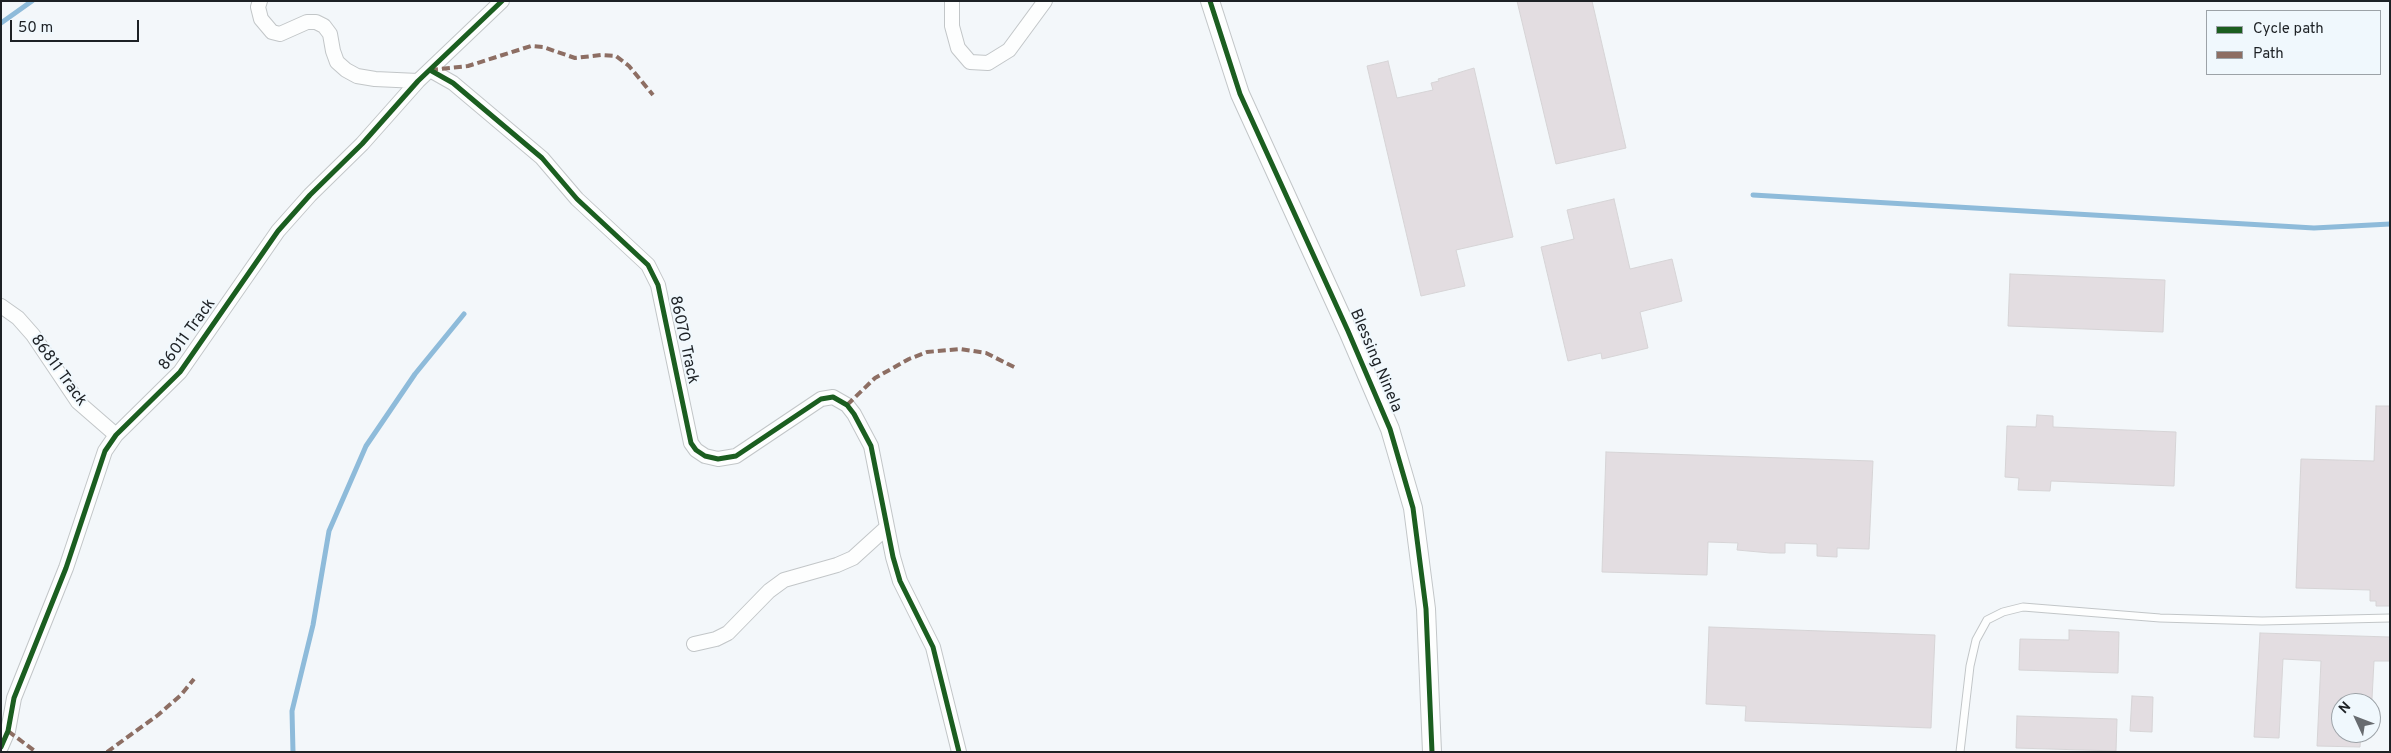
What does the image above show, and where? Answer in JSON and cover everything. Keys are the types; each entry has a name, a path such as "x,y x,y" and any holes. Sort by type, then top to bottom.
{"street":[{"path":"260,1 258,7 260,19 272,32 280,34 307,22 316,22 324,26 330,34 337,62 357,76 374,79 418,81"},
{"name":"86011 Track","path":"1,747 8,730 16,692 66,568 102,458 116,435 180,372 278,231 325,178 362,144 418,81 502,1"},
{"path":"952,1 952,26 958,48 970,62 988,63 1009,50 1045,1"},
{"name":"Blessing Ninela","path":"1210,1 1240,94 1348,331 1390,429 1413,508 1426,609 1432,752"},
{"name":"86070 Track","path":"430,70 453,83 542,158 582,204 648,265 658,285 691,443 696,450 705,456 718,459 736,456 821,399 833,396 847,404 871,446 886,528"},
{"name":"86811 Track","path":"1,306 18,318 33,335 78,402 116,435"},
{"path":"694,644 716,639 728,633 770,591 784,580 837,565 853,558 886,528 900,581 933,647 959,752"}],"lane":[{"path":"1960,752 1970,666 1976,640 1987,620 2003,612 2023,607 2160,618 2262,621 2390,618"}],"building":[{"path":"1517,1 1592,1 1626,148 1556,164"},
{"path":"1388,61 1397,98 1433,90 1431,83 1439,81 1438,79 1474,68 1513,237 1456,250 1465,286 1421,296 1367,66"},
{"path":"1614,199 1630,269 1672,259 1682,301 1640,312 1648,348 1602,359 1601,353 1568,361 1541,247 1574,239 1567,210"},
{"path":"2010,274 2165,280 2163,332 2008,326"},
{"path":"2376,406 2390,406 2390,606 2376,606 2376,601 2370,601 2370,590 2296,588 2301,459 2374,461"},
{"path":"2037,415 2053,416 2053,427 2176,432 2174,486 2051,481 2050,491 2018,490 2019,478 2005,477 2007,426 2036,427"},
{"path":"1606,452 1873,461 1869,549 1837,548 1837,557 1817,556 1817,544 1785,543 1785,553 1770,553 1737,550 1738,543 1708,542 1707,575 1602,572"},
{"path":"1709,627 1935,635 1931,728 1745,721 1746,706 1706,704"},
{"path":"2069,630 2119,632 2118,673 2019,670 2020,639 2069,640"},
{"path":"2260,633 2390,637 2390,661 2374,661 2372,693 2331,693 2331,743 2360,743 2360,747 2317,746 2321,661 2283,659 2279,738 2254,737"},
{"path":"2132,696 2153,697 2152,732 2130,731"},
{"path":"2017,716 2117,719 2116,751 2016,748"}],"waterway":[{"path":"1,23 32,1"},
{"path":"1753,195 2314,228 2390,224"},
{"path":"293,752 292,711 313,625 329,531 366,446 415,374 464,314"}],"marked path":[{"path":"430,70 468,66 531,46 543,47 575,58 601,55 616,56 629,66 653,95"},
{"path":"847,405 875,378 909,359 927,352 960,349 986,353 1016,368"},
{"path":"107,752 158,715 181,695 194,679"},
{"path":"8,731 36,752"}],"cycle path":[{"path":"1,747 8,731 14,698 66,568 105,451 116,435 180,372 278,231 310,195 362,144 418,81 502,1"},
{"path":"1210,1 1240,94 1348,331 1390,429 1413,508 1426,609 1432,752"},
{"path":"430,70 453,83 542,158 577,199 648,265 658,285 691,443 696,450 705,456 718,459 736,456 821,399 833,397 847,405 854,414 871,446 893,557 900,581 933,647 959,752"}]}
